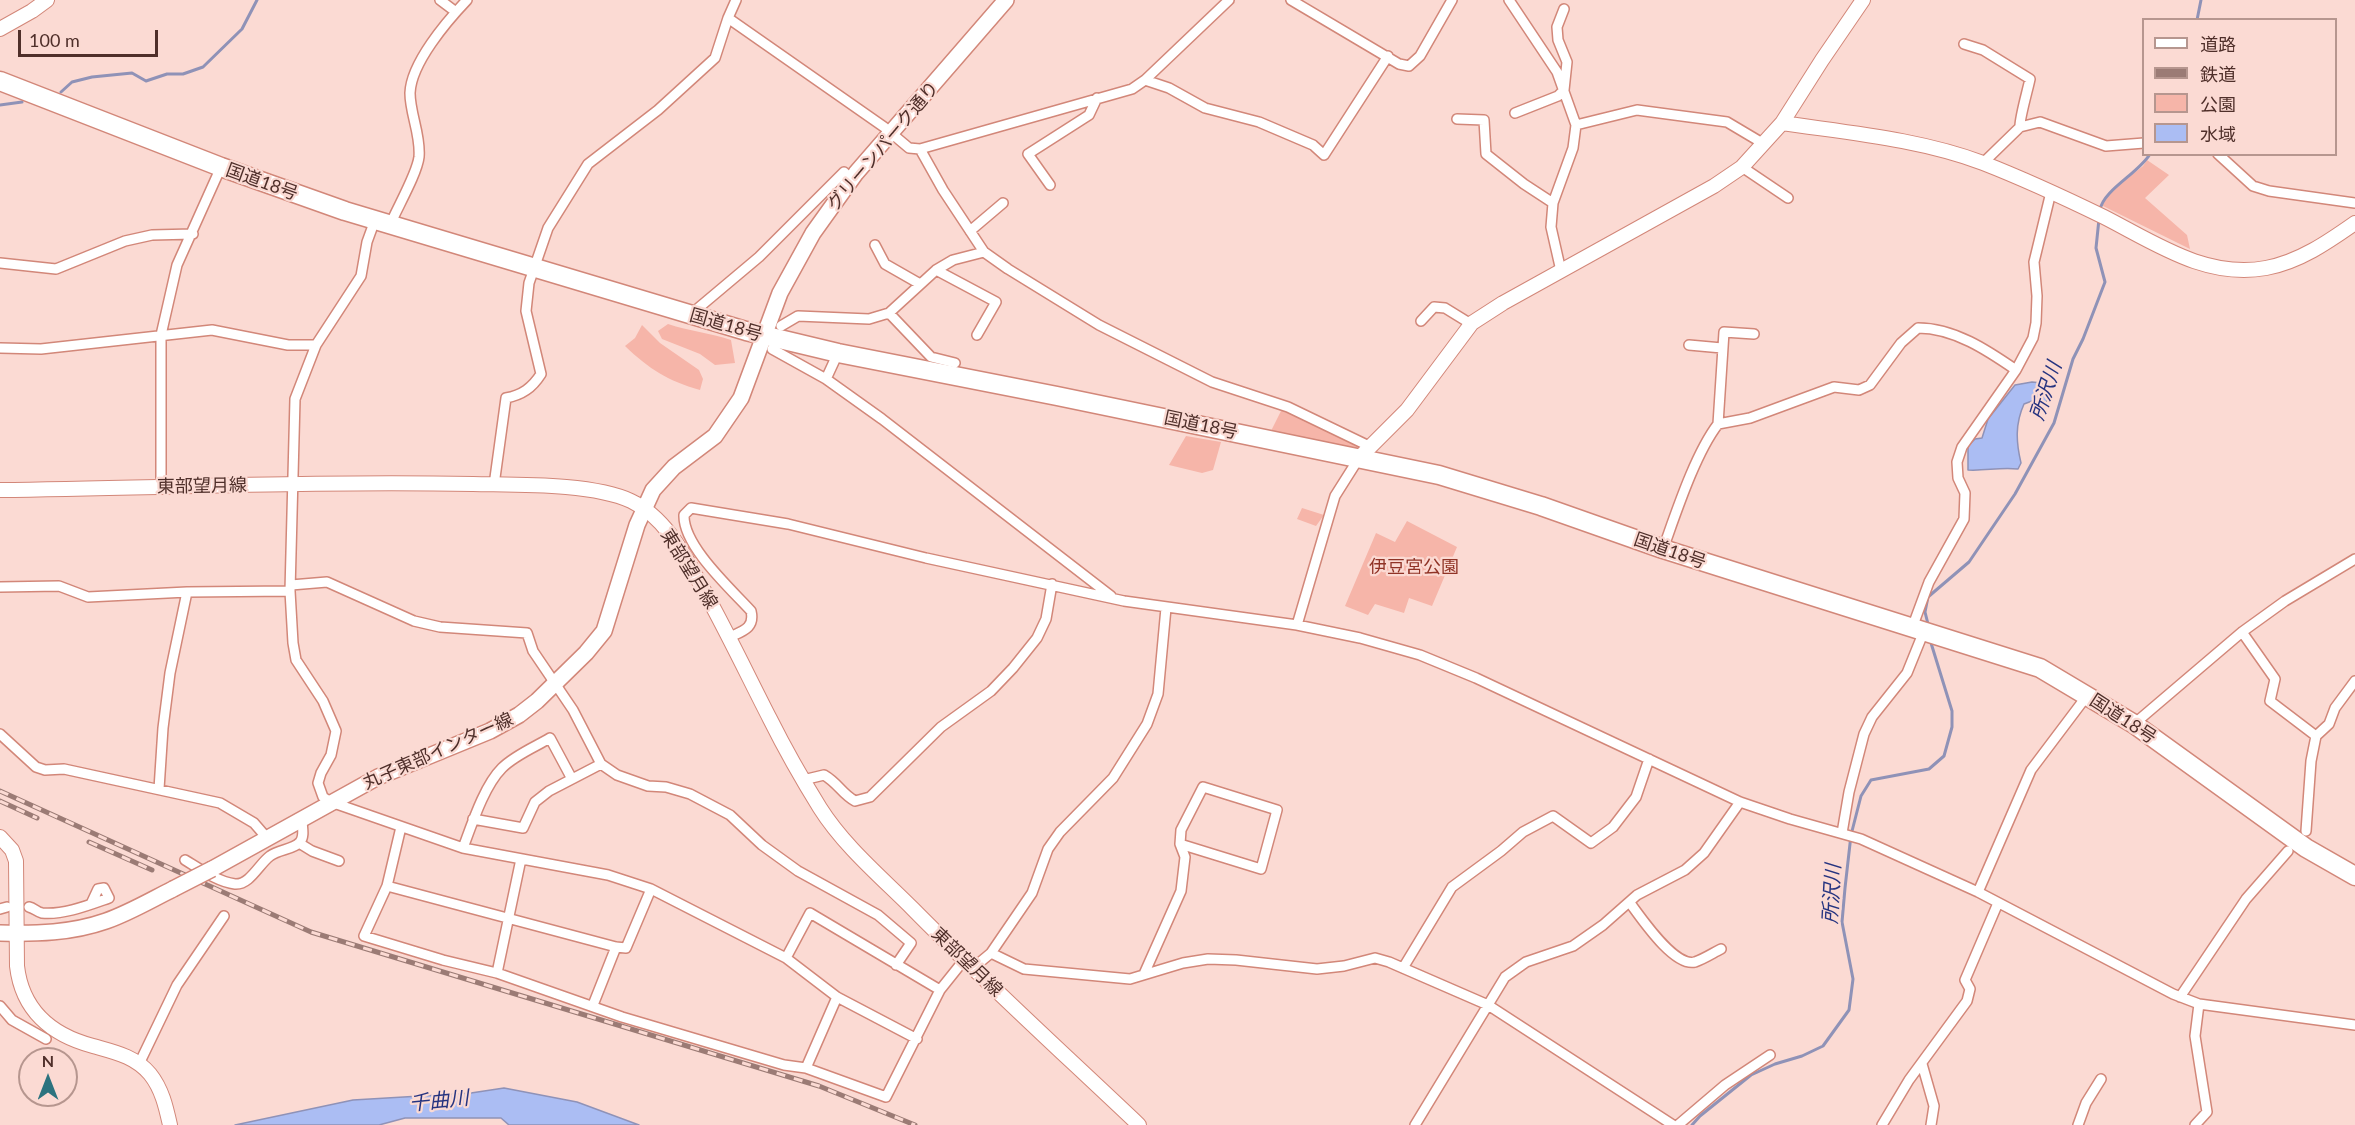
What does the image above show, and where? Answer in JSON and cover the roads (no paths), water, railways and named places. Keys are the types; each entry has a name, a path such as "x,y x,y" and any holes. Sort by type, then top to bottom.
{"highway":[{"name":"国道18号","path":"0,81 221,167 382,222 690,315 767,342 838,353 1365,452 1541,506 1663,549 2040,668 2134,724 2306,848 2355,876"}],"main road":[{"path":"0,29 32,11 46,0"},
{"name":"グリーンパーク通り","path":"767,342 793,266 825,214 1006,0"},
{"path":"1365,452 1407,411 1471,324 1503,303 1714,186 1742,167 1782,123 1821,60 1863,0"},
{"path":"1782,123 1907,143 1983,163 2051,192 2184,258 2205,265 2236,270 2265,268 2295,258 2325,243 2355,223"},
{"name":"丸子東部インター線","path":"0,933 61,931 104,922 212,869 378,777 501,725 529,708 556,684 604,631 643,508 653,490 669,472 707,444 728,419 741,398 767,342"},
{"name":"東部望月線","path":"0,490 294,483 494,484 591,490 621,497 643,508 676,542 730,637 803,780 822,812 844,840 968,964 1139,1125"},
{"path":"0,837 12,850 16,861 20,982 26,999 38,1018 50,1028 68,1038 119,1053 139,1064 150,1074 158,1088 169,1125"}],"street":[{"path":"440,0 456,12"},
{"path":"467,0 441,28 414,75 410,93 417,130 418,158 382,222 368,242 361,276 316,345 296,399 291,588 293,643 296,660 323,701 336,731 331,755 319,779 321,794 331,802 463,848 608,875 651,889 786,958 837,997 917,1039"},
{"path":"494,484 506,398 523,393 535,383 540,374 526,311 529,283 548,228 588,164 658,110 715,58 736,0"},
{"path":"728,18 909,148 920,149 1132,89 1145,80 1229,0"},
{"path":"1291,0 1399,64 1409,66 1420,56 1452,0"},
{"path":"1509,0 1557,72 1576,125 1573,148 1553,203 1551,227 1561,271"},
{"path":"1515,113 1558,96 1564,90 1567,62 1558,40 1557,27 1564,9"},
{"path":"1964,44 1983,50 2030,79 2023,115 2019,123 2020,128"},
{"path":"1145,80 1169,88 1205,108 1260,122 1313,145 1324,155 1388,56"},
{"path":"1050,185 1028,154 1089,115 1096,98"},
{"path":"1576,125 1637,110 1726,122 1764,144"},
{"path":"1457,119 1484,120 1486,154 1553,203"},
{"path":"1983,163 2020,128 2040,122 2106,146 2142,143"},
{"path":"920,149 984,252 1008,269 1099,325 1135,344 1174,361 1212,382 1288,407 1365,452 1335,496 1297,625"},
{"path":"2220,156 2253,186 2269,191 2355,204"},
{"path":"161,487 161,335 177,265 193,234 221,167"},
{"path":"1742,167 1788,198"},
{"path":"690,315 759,257 844,172 852,180"},
{"path":"1842,833 1849,792 1864,734 1872,717 1907,673 1929,582 1964,519 1965,493 1958,478 1957,462 1962,447 2016,370 2033,338 2036,323 2034,262 2051,192"},
{"path":"970,231 1004,203"},
{"path":"812,204 825,214"},
{"path":"0,263 56,269 125,241 152,234 193,234"},
{"path":"875,245 885,264 920,284"},
{"path":"781,326 798,316 869,319 889,313 936,270 953,260 984,252"},
{"path":"936,270 996,302 977,335"},
{"path":"1421,321 1434,307 1446,308 1471,324"},
{"path":"889,313 930,357 955,363"},
{"path":"1718,424 1750,418 1834,387 1859,390 1870,385 1901,343 1918,328 1933,328 1954,334 1992,353 2016,370"},
{"path":"0,348 41,349 212,330 288,345 316,345"},
{"path":"1663,549 1705,446 1718,424 1724,332 1754,334"},
{"path":"767,342 826,379 960,477 1113,597"},
{"path":"1689,345 1722,348"},
{"path":"826,379 838,353"},
{"path":"730,637 750,626 751,611 704,559 686,529 684,514 691,508 788,524 926,558 1166,608 1297,625 1360,638 1420,655 1482,681 1740,802 1861,839 1978,892 2180,997 2199,1004 2355,1025"},
{"path":"2134,724 2242,632 2285,601 2355,559"},
{"path":"0,587 59,586 88,597 291,588 327,582 414,621 440,627 527,633 533,651 556,684 601,764 617,776 648,786 690,794 730,815 762,845 798,871 878,915 911,943 896,965"},
{"path":"803,780 824,775 836,782 844,795 855,801 870,797 941,727 991,692 1013,668 1037,638 1046,619 1052,584"},
{"path":"159,789 170,673 188,592"},
{"path":"401,827 387,886 364,936 443,960 497,973 622,1017 762,1059 806,1068 886,1097 940,990 968,964 991,953 1032,893 1048,849 1060,832 1113,778 1147,724 1158,694 1166,608"},
{"path":"2242,632 2275,679 2270,701 2316,736"},
{"path":"2306,831 2311,761 2316,736 2329,724 2335,708 2355,681"},
{"path":"1978,892 2031,770 2083,701 2093,698"},
{"path":"0,734 36,767 45,770 64,769 220,803 254,823 267,838"},
{"path":"463,848 473,819 495,776 502,768 550,738 572,779"},
{"path":"1403,968 1452,887 1502,851 1522,832 1553,816 1591,843 1613,827 1636,797 1649,759"},
{"path":"473,819 522,828 535,802 549,790 601,764"},
{"path":"1144,974 1181,891 1185,857 1180,844 1181,830 1203,787 1277,810 1261,869 1180,844"},
{"path":"1415,1125 1505,977 1526,963 1573,946 1630,903 1637,895 1685,870 1715,839 1740,802"},
{"path":"185,860 220,879 241,884 247,881 270,856 299,843 303,837 302,819"},
{"path":"299,843 312,851 339,861"},
{"path":"2180,997 2246,899 2288,851"},
{"path":"497,973 521,859"},
{"path":"387,886 626,948 651,889"},
{"path":"1630,903 1657,938 1676,957 1685,962 1695,962 1721,949"},
{"path":"1882,1125 1909,1080 1967,1001 1970,989 1965,980 1998,903"},
{"path":"29,907 33,907 39,913 51,913 92,904"},
{"path":"786,958 810,913 940,990"},
{"path":"139,1064 177,985 224,916"},
{"path":"593,1005 616,947"},
{"path":"991,953 1023,969 1130,979 1183,963 1208,959 1317,969 1344,966 1375,958 1488,1005 1675,1125 1725,1085 1770,1055"},
{"path":"806,1068 837,997"},
{"path":"2195,1125 2207,1112 2195,1036 2199,1004"},
{"path":"0,1006 12,1020 46,1039"},
{"path":"1922,1064 1934,1106 1931,1125"},
{"path":"2078,1125 2086,1103 2101,1078"}],"water":[{"path":"2042,383 2047,397 2046,405 2032,401 2024,404 2018,426 2017,440 2021,463 2018,469 1968,470 1968,446 1975,439 1982,438 1988,419 2015,385"},
{"name":"千曲川","path":"504,1088 577,1102 639,1125 509,1125 501,1118 405,1118 379,1125 235,1125 353,1100 471,1093"}],"waterway":[{"path":"61,92 72,82 92,77 132,73 146,81 167,74 183,74 203,67 242,29 257,0"},
{"name":"所沢川","path":"2197,18 2201,0"},
{"path":"0,105 22,102"},
{"name":"所沢川","path":"2100,210 2108,195 2149,156"},
{"name":"所沢川","path":"1928,624 1925,612 1928,597 1969,562 2015,494 2054,423 2073,359 2105,282 2096,248 2099,219"},
{"name":"所沢川","path":"1692,1125 1751,1075 1823,1046 1849,1010 1853,979 1842,922 1851,835 1861,796 1871,780 1929,769 1944,756 1952,727 1952,711 1931,643"}],"railway":[{"path":"0,791 311,932 819,1086 915,1125"},
{"path":"0,801 37,818"},
{"path":"89,842 152,870"}],"park label":[{"name":"伊豆宮公園","path":"1414,567"}]}
